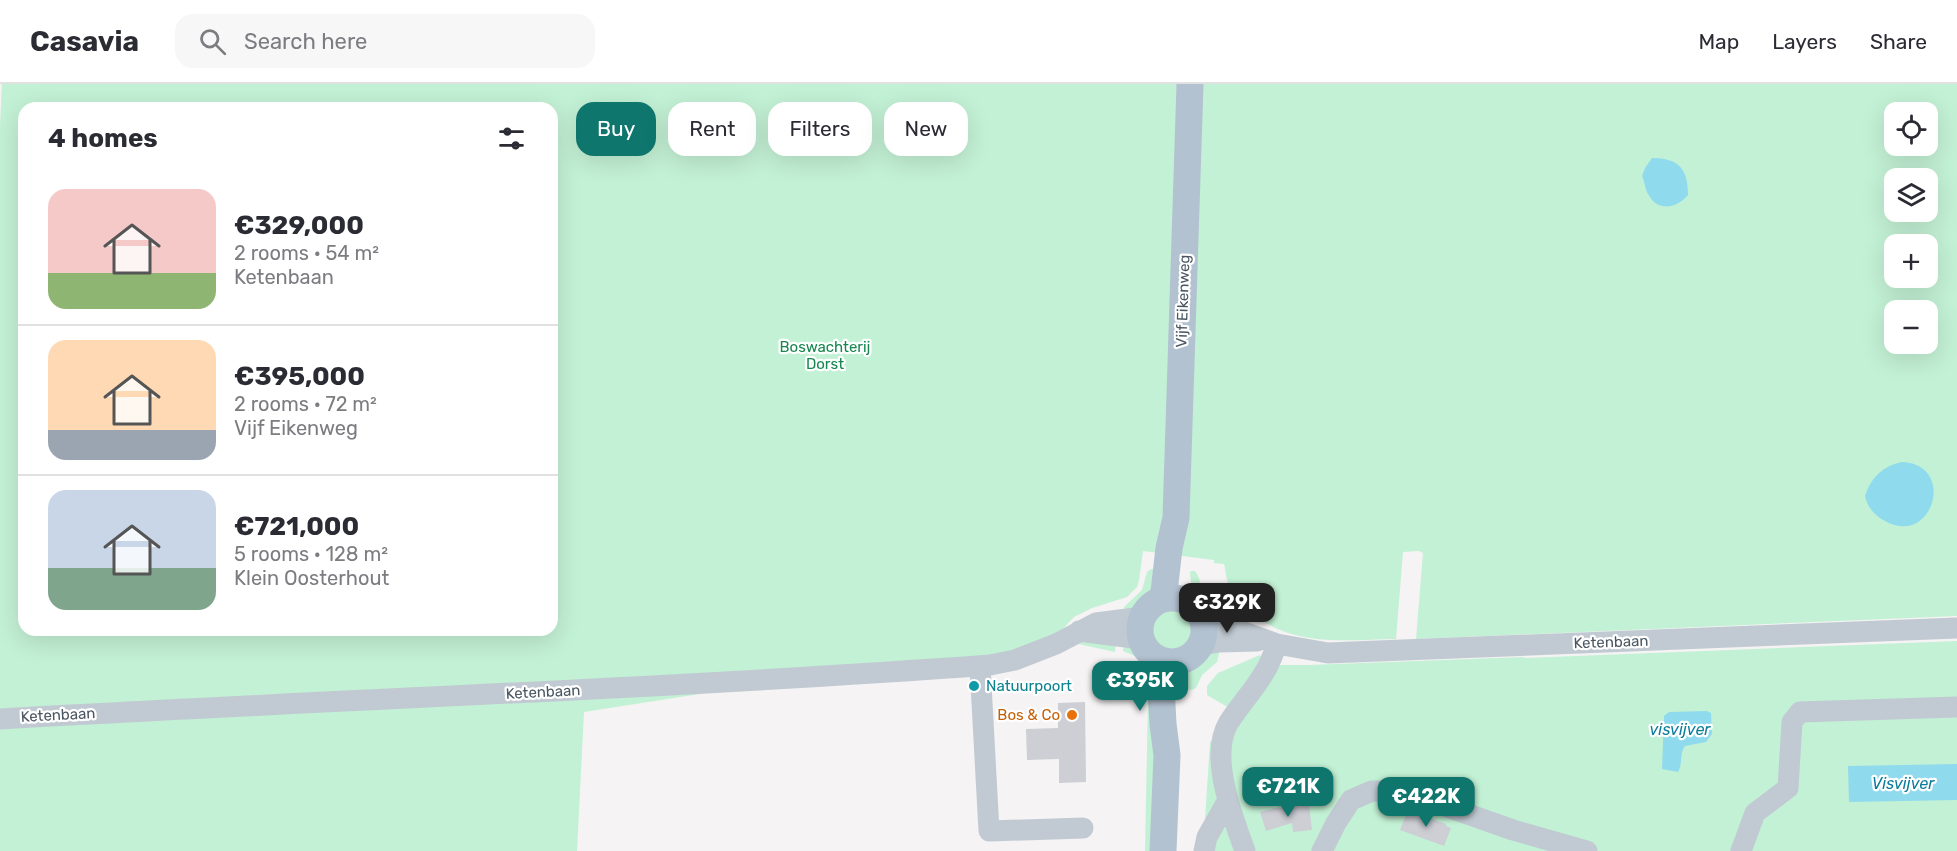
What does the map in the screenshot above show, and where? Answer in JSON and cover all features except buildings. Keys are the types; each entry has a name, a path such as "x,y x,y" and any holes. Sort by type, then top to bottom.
{"main road":[{"name":"Vijf Eikenweg","path":"1163,851 1167,755 1160,666 1172,630 1164,592 1169,548 1176,518 1190,84"}],"street":[{"name":"Ketenbaan","path":"0,719 587,690 980,666 1015,660 1056,644 1105,620 1172,630 1224,642 1272,642 1328,653 1957,628"},
{"path":"1245,851 1228,800 1222,766 1222,741 1227,724 1264,673 1272,642"},
{"path":"980,666 989,831 1083,828"},
{"path":"1742,851 1755,813 1788,788 1792,722 1800,712 1957,706"},
{"path":"1322,851 1336,822 1351,800 1372,791 1402,791 1513,830 1587,851"},
{"path":"1204,851 1208,837 1228,800"}],"green space":[{"name":"Boswachterij Dorst","path":"2,84 1957,84 1957,616 1416,639 1423,553 1419,551 1403,552 1396,639 1317,639 1280,630 1246,608 1230,589 1224,564 1214,563 1214,560 1143,551 1137,587 1127,597 1092,608 1074,617 1058,634 1010,655 821,675 584,712 577,851 0,851 0,125"},
{"path":"1151,569 1162,570 1154,592 1140,605 1124,612 1124,607 1142,590 1147,572"},
{"path":"1191,571 1195,571 1204,596 1218,609 1222,617 1208,610 1198,600 1192,587"},
{"path":"1172,611 1185,617 1191,630 1185,643 1172,649 1159,643 1153,630 1159,617"},
{"path":"1093,639 1116,640 1115,652 1074,643"},
{"path":"1124,641 1143,655 1149,665 1152,687 1147,685 1147,672 1137,657 1123,651"},
{"path":"1957,641 1957,851 1203,851 1210,742 1266,685 1280,665"},
{"path":"1220,649 1217,662 1202,675 1196,688 1183,689 1190,668 1200,658"},
{"path":"1260,655 1262,660 1231,709 1207,695 1207,686 1218,673"},
{"path":"1156,698 1156,851 1145,851 1148,699"}],"water":[{"path":"1652,158 1669,160 1684,172 1688,195 1679,203 1662,206 1652,200 1648,194 1642,176"},
{"path":"1902,462 1919,466 1929,476 1933,489 1932,502 1926,515 1916,523 1902,526 1885,521 1878,516 1870,508 1865,496 1879,473 1889,466"},
{"name":"visvijver","path":"1707,711 1711,713 1712,734 1706,742 1685,746 1678,772 1662,769 1664,716 1669,712"},
{"name":"Visvijver","path":"1957,764 1957,800 1849,802 1848,766"}],"place":[{"name":"Natuurpoort","path":"974,686"},
{"name":"Bos & Co","path":"1072,715"}]}
